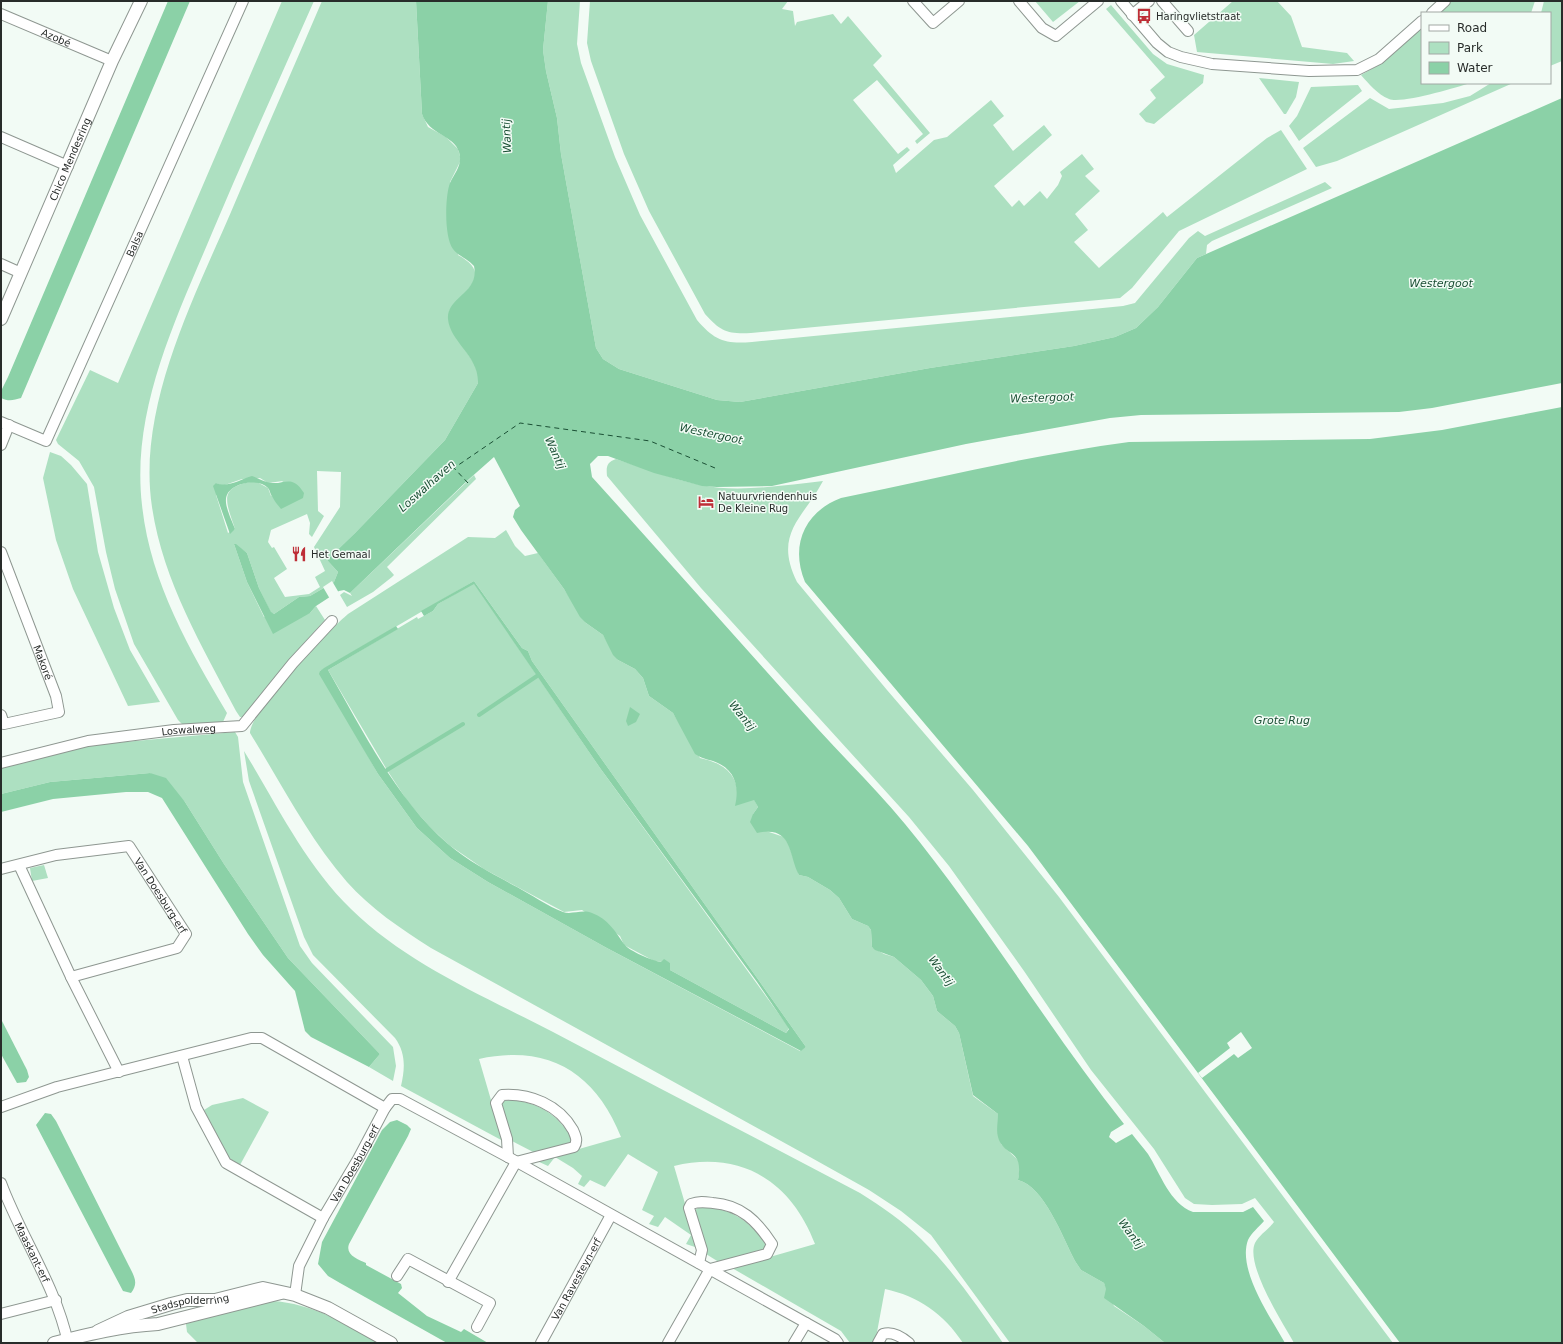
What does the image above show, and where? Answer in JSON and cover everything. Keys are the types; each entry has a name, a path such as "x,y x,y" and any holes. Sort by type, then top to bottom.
{"street":[{"name":"Chico Mendesring","path":"1,319 112,61 141,1"},
{"name":"Balsa","path":"5,424 46,441 243,1"},
{"path":"913,1 933,23 957,2"},
{"path":"1019,1 1042,28 1056,36 1098,1"},
{"path":"1120,1 1162,48 1181,57 1212,64 1309,71 1357,70 1362,68 1379,59 1421,22"},
{"path":"1132,15 1149,1"},
{"path":"1162,1 1188,31"},
{"path":"1433,12 1445,1"},
{"name":"Azobé","path":"1,14 112,61"},
{"path":"1,137 68,166"},
{"path":"1,264 21,273"},
{"path":"1,446 5,424"},
{"name":"Makoré","path":"1,552 56,696 59,712 4,724 1,715"},
{"name":"Loswalweg","path":"1,764 88,741 174,730 242,726 293,663 332,621"},
{"name":"Van Doesburg-erf","path":"1,869 56,855 129,846 186,934 176,948 71,977"},
{"path":"19,865 71,977 119,1072"},
{"path":"1,1107 57,1087 251,1038 262,1038 385,1108"},
{"path":"182,1056 196,1107 226,1163 323,1218"},
{"path":"448,1282 512,1159 496,1103 498,1099 502,1095 517,1094 545,1103 560,1113 570,1125 576,1137 577,1143 574,1147 512,1159"},
{"name":"Van Doesburg-erf","path":"290,1294 299,1266 323,1218 358,1159 385,1108 392,1099 400,1099 512,1159"},
{"path":"512,1159 835,1339 838,1343"},
{"name":"Maaskant-erf","path":"1,1183 5,1205 56,1300 67,1341"},
{"path":"668,1343 710,1269 767,1254 772,1244 751,1217 738,1209 726,1204 699,1201 692,1204 689,1208 702,1250 699,1263"},
{"name":"Van Ravesteyn-erf","path":"541,1343 611,1215"},
{"path":"397,1276 408,1258 448,1282 490,1303 477,1327"},
{"name":"Stadspolderring","path":"54,1343 67,1341 98,1331 128,1317 187,1300 216,1300 263,1288 290,1294 328,1308 391,1343"},
{"name":"Stadspolderring","path":"98,1331 137,1325 158,1324 290,1294"},
{"path":"1,1314 56,1300"},
{"path":"794,1343 806,1323"},
{"path":"878,1343 883,1334 888,1332 902,1337 909,1343"}],"green space":[{"path":"282,1 314,1 184,298 159,366 143,435 140,470 142,505 146,533 153,561 173,614 227,713 223,722 183,725 178,720 134,644 115,589 106,552 94,487 79,461 58,444 56,440 90,370 118,383"},
{"path":"322,1 416,1 422,114 428,127 446,137 458,149 461,160 450,182 458,255 469,262 474,269 475,276 468,289 449,311 451,328 475,365 478,375 478,383 445,440 327,560 338,572 334,582 310,596 299,597 274,614 271,613 259,588 247,553 234,544 247,582 264,617 310,613 316,606 325,620 295,653 243,717 240,717 197,637 174,587 165,561 157,534 152,507 150,470 153,432 160,393 185,318","holes":["317,471 341,472 340,507 314,547 325,571 315,577 320,587 309,594 285,597 274,578 287,569 274,547 272,548 268,542 271,530 307,514 310,523 309,534 312,537 324,516 318,511","260,478 268,483 283,481 271,496 268,488 255,481 235,487 230,491 227,497 227,503 235,529 228,533 216,495 216,483 222,486 242,479"]},
{"path":"548,1 580,1 577,44 581,63 615,157 640,215 697,320 709,333 721,340 752,342 1123,306 1135,303 1189,238 1198,231 1205,236 1325,182 1332,188 1212,241 1207,245 1206,254 1197,258 1158,307 1136,328 1115,337 1074,346 930,368 740,402 717,400 619,369 603,359 596,348 561,154 557,118 546,71 543,50"},
{"path":"590,1 788,1 782,9 793,11 795,26 797,22 833,14 841,24 848,16 882,56 873,65 930,133 917,144 915,141 923,134 877,80 853,100 898,154 907,147 910,150 893,165 896,173 934,140 947,137 991,100 1004,116 993,125 1013,151 1044,125 1052,135 994,186 1012,207 1019,200 1024,206 1040,191 1047,199 1058,185 1062,176 1060,172 1082,154 1094,169 1085,176 1100,191 1075,214 1088,230 1074,242 1099,268 1163,212 1167,217 1267,138 1281,130 1307,169 1179,231 1132,288 1120,298 751,333 725,331 716,325 705,314 649,211 624,154 591,61 587,43"},
{"path":"1035,1 1080,1 1053,22"},
{"path":"1233,1 1277,1 1291,16 1302,47 1347,53 1354,61 1333,64 1197,52 1194,35"},
{"path":"1448,1 1535,1 1531,12 1436,12"},
{"path":"1544,1 1562,1 1562,61 1551,66 1551,12 1541,12"},
{"path":"1111,5 1153,54 1167,64 1204,75 1203,83 1154,124 1146,122 1139,114 1156,98 1150,90 1165,77 1106,9"},
{"path":"1421,26 1421,84 1467,84 1441,92 1416,97 1395,100 1389,99 1377,92 1361,75 1375,67"},
{"path":"1259,78 1299,82 1296,97 1286,114 1284,114"},
{"path":"1489,84 1511,84 1337,161 1316,167 1303,148 1370,98 1389,109 1443,103 1470,96"},
{"path":"1358,85 1362,91 1299,141 1289,126 1297,116 1311,87"},
{"path":"50,452 61,456 71,465 87,484 98,552 114,608 130,650 160,702 128,706 73,589 56,540 43,478"},
{"path":"616,459 679,480 715,487 762,488 823,481 794,527 789,539 788,551 790,565 797,582 973,790 1059,897 1393,1343 1294,1343 1274,1308 1260,1279 1253,1253 1255,1243 1259,1237 1274,1222 1255,1198 1242,1204 1212,1205 1194,1204 1185,1198 1154,1149 1091,1070 1024,971 949,866 909,817 701,588 607,476 608,465"},
{"path":"474,475 476,479 387,567 394,575 373,592 347,607 340,595 344,592 352,596 350,593"},
{"path":"506,530 515,546 525,556 538,553 586,623 603,635 618,660 635,669 643,678 649,696 673,713 700,758 715,763 727,770 735,781 738,796 754,799 758,807 753,814 766,831 784,837 789,845 799,875 808,877 830,890 839,898 852,919 868,926 871,930 872,947 884,954 894,957 921,980 933,996 937,1011 955,1026 959,1033 973,1096 998,1114 1001,1144 1019,1161 1020,1168 1018,1180 1027,1184 1044,1202 1052,1214 1081,1270 1104,1283 1114,1306 1144,1326 1165,1343 1010,1343 931,1235 901,1211 869,1190 431,948 397,926 366,901 347,882 307,828 250,733 253,722 292,671 348,614 468,537 495,538","holes":["474,581 522,648 528,651 532,661 806,1047 800,1051 605,947 488,882 450,858 417,828 378,774 320,671"]},
{"path":"474,583 600,768 789,1028 786,1033 670,970 670,963 654,961 624,945 620,936 582,910 564,912 484,869 449,845 429,826 408,802 387,770 328,670 417,617 418,619 433,611 438,604"},
{"path":"235,732 238,737 243,782 300,946 312,963 393,1047 396,1066 393,1081 369,1067 380,1054 288,958 224,864 185,802 150,773 50,782 1,794 1,764 91,745"},
{"path":"244,751 293,833 320,873 351,909 373,929 421,963 447,978 860,1193 892,1214 921,1239 944,1263 965,1289 1003,1343 963,1343 947,1323 929,1308 908,1296 885,1289 875,1343 850,1343 841,1331 732,1268 815,1244 805,1222 792,1203 778,1187 761,1175 742,1167 721,1163 698,1162 674,1166 698,1248 686,1244 691,1235 665,1217 658,1227 649,1224 654,1216 642,1210 658,1172 628,1154 605,1187 590,1180 584,1187 578,1184 582,1176 573,1168 555,1157 548,1166 537,1161 621,1137 610,1114 598,1095 583,1080 566,1068 547,1060 527,1056 504,1055 479,1059 503,1141 401,1086 404,1061 399,1044 395,1038 313,955 304,937 249,781"},
{"path":"44,865 48,878 32,881 30,868"},
{"path":"243,1098 269,1112 240,1165 229,1158 204,1110 212,1105"},
{"path":"510,1100 530,1103 554,1116 572,1139 571,1144 537,1154 510,1140 500,1105 503,1101"},
{"path":"698,1208 719,1209 737,1216 753,1228 760,1236 766,1245 764,1251 722,1264 706,1254 695,1210"},
{"path":"272,1301 315,1310 343,1322 382,1343 198,1343 187,1332 186,1324 198,1318"}],"water":[{"path":"168,1 190,1 21,398 7,400 1,398 1,391"},
{"path":"416,1 548,1 543,50 546,71 557,118 561,154 596,348 603,359 619,369 717,400 740,402 930,368 1074,346 1115,337 1136,328 1158,307 1197,258 1562,98 1562,383 1432,408 1399,412 1141,415 1110,418 966,444 772,486 702,486 654,473 608,456 598,456 590,464 592,477 817,728 884,800 934,860 1068,1050 1124,1124 1111,1132 1109,1137 1116,1143 1132,1134 1148,1154 1172,1195 1185,1208 1193,1212 1243,1212 1253,1207 1264,1221 1249,1237 1246,1252 1247,1265 1257,1293 1285,1343 1165,1343 1144,1326 1104,1298 1106,1289 1104,1283 1081,1270 1052,1214 1044,1202 1027,1184 1018,1180 1019,1170 1016,1157 1004,1148 998,1137 998,1114 973,1095 959,1033 955,1026 937,1011 933,996 921,980 894,957 875,950 872,947 871,930 868,926 852,919 839,898 830,890 808,877 799,875 790,850 783,837 777,833 757,833 750,822 758,807 754,800 735,806 737,791 734,778 731,773 720,764 695,754 673,713 649,696 643,678 635,669 618,660 613,655 603,635 580,617 564,589 513,517 515,510 520,506 494,457 350,593 344,590 339,591 316,606 310,613 273,634 247,582 234,544 247,553 259,588 271,612 274,614 299,597 310,596 334,582 338,572 327,560 445,440 478,383 474,365 454,335 448,319 452,305 468,289 475,275 474,266 453,249 448,235 446,206 448,189 458,168 460,157 456,146 447,138 435,131 425,121 422,114"},
{"name":"Grote Rug","path":"1562,407 1562,1343 1400,1343 1028,846 805,582 799,556 800,543 809,521 828,504 841,498 1057,453 1129,442 1370,439 1442,430"},
{"path":"252,476 265,482 295,483 304,493 303,498 281,509 274,500 269,489 263,485 251,482 237,486 228,493 226,499 228,510 235,529 230,534 213,486 216,483 230,484"},
{"path":"474,581 522,648 528,651 532,661 806,1047 801,1051 605,947 488,882 450,858 417,828 378,774 319,674 324,668 396,626 398,629 328,670 381,762 396,785 429,826 448,844 473,862 545,904 566,913 588,912 598,916 611,926 624,944 631,950 657,961 661,962 664,959 670,963 670,970 786,1033 789,1029 757,982 600,768 474,584 438,604 433,611 424,616 421,611"},
{"path":"630,707 640,714 636,722 628,726 626,721"},
{"path":"150,773 166,778 185,802 224,864 288,958 380,1054 369,1067 311,1037 305,1031 295,991 263,955 248,934 162,798 148,792 126,792 53,799 1,812 1,794 50,782"},
{"path":"1,1019 27,1070 29,1077 26,1082 17,1083 1,1054"},
{"path":"45,1113 51,1114 56,1121 133,1273 135,1286 131,1293 123,1291 36,1125"},
{"path":"397,1120 407,1125 411,1129 349,1244 349,1251 353,1256 366,1263 366,1265 401,1284 402,1288 398,1293 427,1316 461,1332 464,1329 488,1343 447,1343 328,1276 318,1264 322,1242 382,1130 390,1122"}],"pier":[{"path":"332,581 339,593 330,599 323,587"},
{"path":"1241,1032 1252,1048 1238,1058 1234,1054 1202,1078 1198,1073 1230,1048 1227,1043"}],"waterway":[{"path":"479,715 537,676"},
{"path":"387,770 463,724"}],"ferry route":[{"path":"468,483 454,468 520,423 650,441 715,468"}],"place":[{"name":"Haringvlietstraat","path":"1144,16"},
{"name":"Natuurvriendenhuis De Kleine Rug","path":"706,502"},
{"name":"Het Gemaal","path":"299,554"}],"water label":[{"name":"Wantij","path":"507,136"},
{"name":"Westergoot","path":"1441,283"},
{"name":"Westergoot","path":"1042,398"},
{"name":"Westergoot","path":"711,434"},
{"name":"Wantij","path":"555,453"},
{"name":"Loswalhaven","path":"427,486"},
{"name":"Wantij","path":"742,716"},
{"name":"Wantij","path":"941,971"},
{"name":"Wantij","path":"1131,1234"}]}
